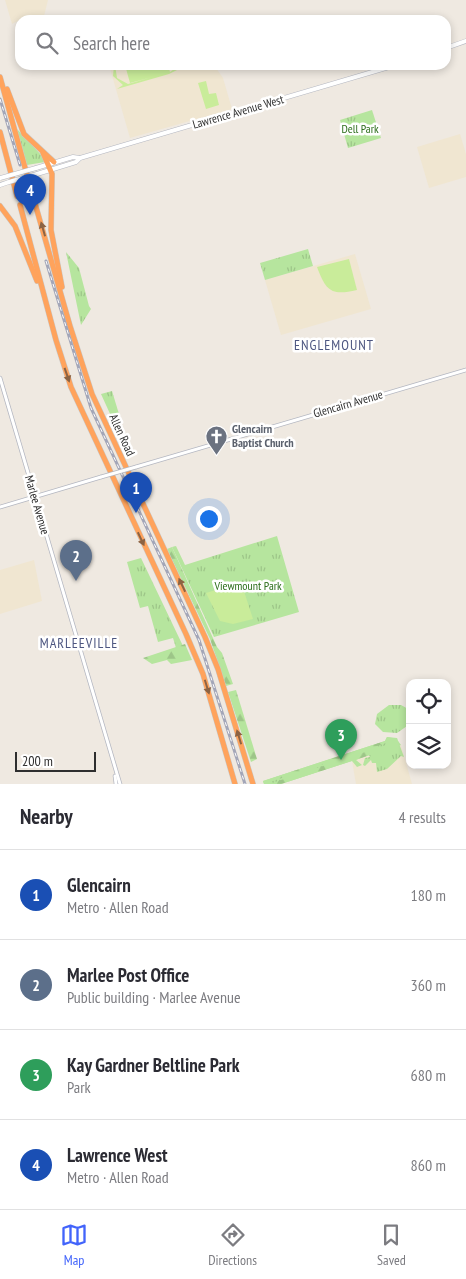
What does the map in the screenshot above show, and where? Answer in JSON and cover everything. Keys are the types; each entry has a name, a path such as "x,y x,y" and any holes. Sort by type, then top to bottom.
{"highway":[{"path":"0,70 19,125 24,134 51,163 51,230 70,326"},
{"path":"0,77 32,193"},
{"path":"0,132 17,196"},
{"name":"Allen Road","path":"34,200 70,326 92,394 214,658 253,784"},
{"path":"20,205 63,364 78,404 203,674 235,784"},
{"path":"1,208 15,226 46,303"}],"main road":[{"path":"451,46 466,41"},
{"name":"Lawrence Avenue West","path":"0,178 73,157 80,158 379,70"},
{"name":"Lawrence Avenue West","path":"1,184 76,162 80,158"}],"street":[{"name":"Glencairn Avenue","path":"0,507 466,370"},
{"name":"Marlee Avenue","path":"0,378 118,784"}],"shaded area":[{"path":"5,0 48,0 44,15 15,15 15,22 12,24"},
{"path":"110,70 217,70 223,78 232,109 130,138"},
{"path":"460,134 466,154 466,177 429,188 417,147"},
{"path":"355,254 371,309 281,335 265,280"},
{"path":"34,560 42,601 0,614 0,570"},
{"path":"401,745 406,769 408,769 412,784 356,784 352,761"}],"green space":[{"path":"114,70 116,70 117,78 128,84 152,77 130,83 126,70 169,70 170,72 177,70 117,89 123,85 113,76"},
{"path":"206,81 209,94 216,93 219,105 206,109 198,83"},
{"name":"Dell Park","path":"372,110 381,138 348,148 340,120"},
{"path":"17,129 44,158 45,162 27,165"},
{"path":"308,249 313,266 265,280 260,263"},
{"path":"66,252 79,268 91,309 81,325"},
{"path":"349,259 357,290 335,292 331,290 323,282 317,267"},
{"path":"112,391 122,424 116,427 101,394"},
{"name":"Viewmount Park","path":"277,536 299,612 214,637 172,547 176,546 185,565"},
{"path":"172,547 217,647 222,653 233,684 226,686 210,639 167,549"},
{"path":"141,558 183,646 176,648 173,638 158,642 148,606 140,608 127,562"},
{"path":"241,582 253,619 233,624 220,621 206,593"},
{"path":"185,644 192,660 171,664 167,660 152,664 143,658"},
{"path":"236,690 257,759 251,762 228,692"},
{"path":"389,705 401,705 406,708 406,727 397,733 383,732 375,724 377,714"},
{"path":"387,737 397,738 404,757 401,756 387,769 377,772 376,763 372,763 371,760 365,766 363,765 365,758 370,757 369,755 356,760 362,765 357,767 352,761 281,784 264,784 263,781 385,741"},
{"path":"387,737 398,739 264,784 263,781 385,741"},
{"path":"398,741 401,745 281,784 269,784"}],"railway":[{"path":"0,99 20,165"},
{"path":"46,261 91,408 199,640 245,784"}],"place":[{"name":"Lawrence West","path":"30,215"},
{"name":"Glencairn Baptist Church","path":"216,455"},
{"name":"Glencairn","path":"136,513"},
{"name":"Marlee Post Office","path":"76,581"},
{"name":"Kay Gardner Beltline Park","path":"341,760"}],"district":[{"name":"ENGLEMOUNT","path":"334,345"},
{"name":"MARLEEVILLE","path":"79,643"}]}
